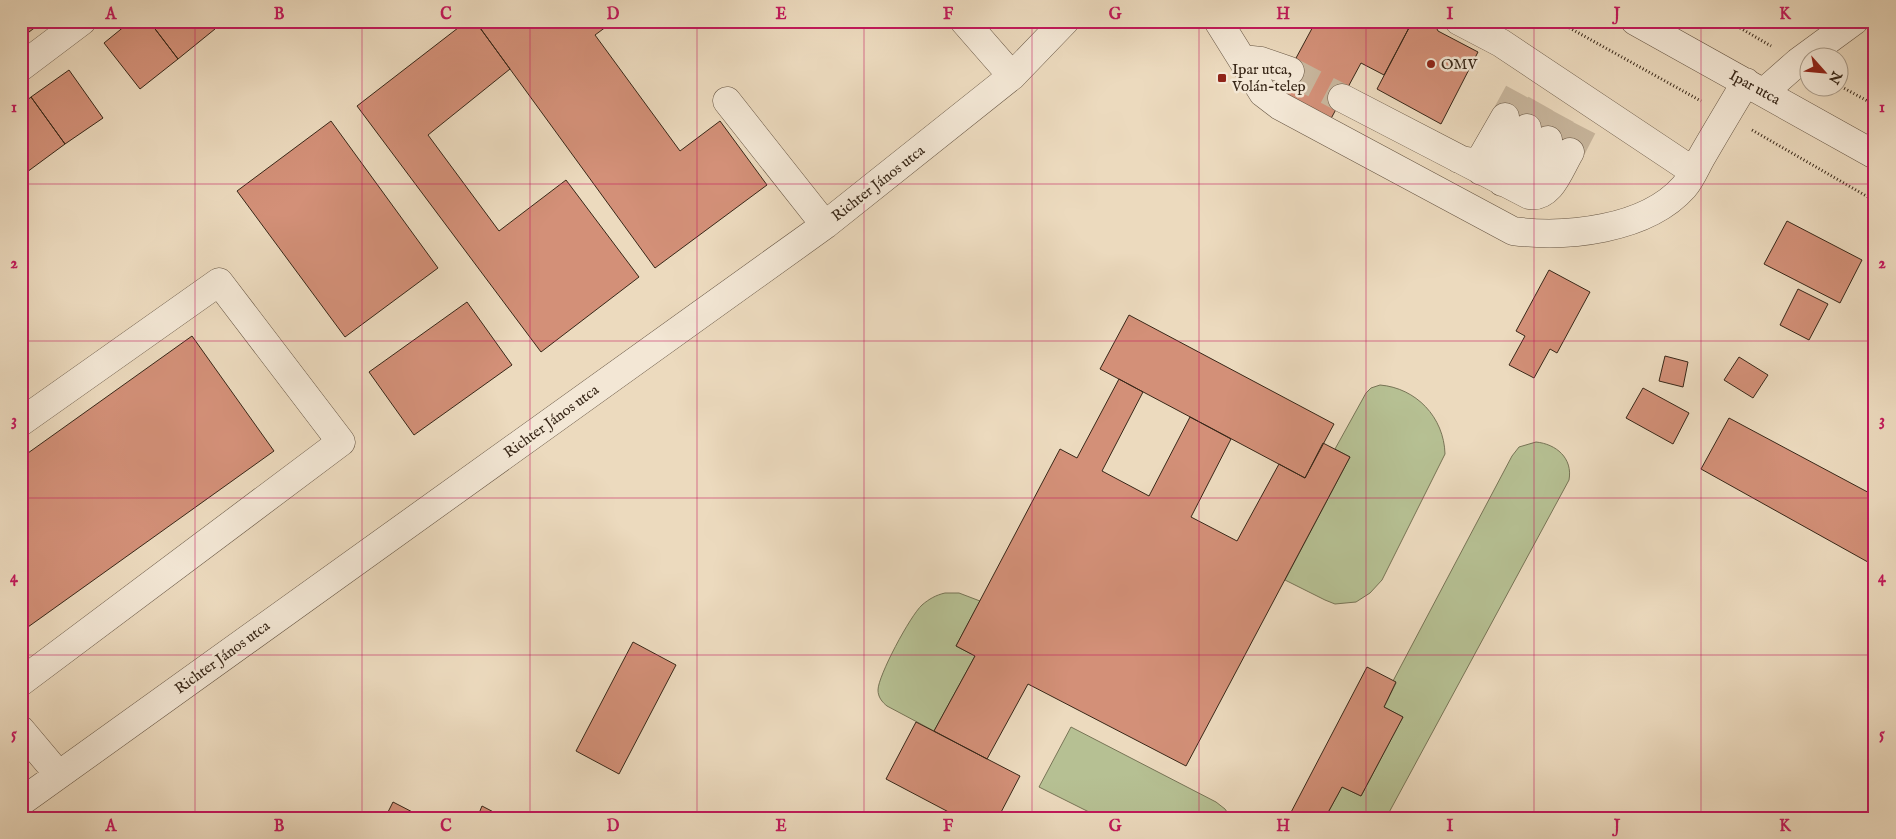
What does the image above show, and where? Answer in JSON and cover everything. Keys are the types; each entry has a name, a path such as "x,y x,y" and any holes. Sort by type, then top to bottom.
{"street":[{"path":"21,67 82,21"},
{"path":"964,21 1012,76"},
{"name":"Richter János utca","path":"21,802 825,225 1012,76 1065,21"},
{"path":"1218,21 1263,93 1280,106 1513,231 1538,234 1575,233 1612,226 1661,206 1684,187 1755,87 1798,62 1854,21"},
{"path":"1459,21 1494,39 1560,93 1693,172"},
{"name":"Ipar utca","path":"1635,21 1875,155"},
{"path":"1242,60 1261,61 1290,71"},
{"path":"1342,98 1524,194 1534,196 1543,194 1550,187 1537,134 1482,157 1479,160 1469,162 1481,171"},
{"path":"727,101 825,225"},
{"path":"21,422 219,282 341,442 21,682"},
{"path":"21,730 58,774"}],"path":[{"path":"1848,90 1875,105"}],"green space":[{"path":"1380,385 1393,387 1405,392 1416,398 1426,407 1439,428 1445,454 1382,580 1370,593 1356,602 1335,604 1285,580 1350,457 1335,449 1366,393 1371,388"},
{"path":"1536,442 1543,443 1562,453 1570,472 1569,480 1386,818 1325,818 1342,787 1361,796 1403,717 1384,707 1396,683 1393,681 1512,456 1519,447"},
{"path":"945,593 959,593 980,601 956,646 975,656 934,731 887,706 883,703 878,690 883,672 903,633 917,611 930,599"},
{"path":"1071,727 1216,802 1225,809 1231,818 1101,818 1039,787"}],"building":[{"path":"21,21 33,21 37,26 21,38"},
{"path":"131,21 149,21 178,59 140,89 104,43"},
{"path":"149,21 208,21 215,29 178,59"},
{"path":"467,21 475,21 510,69 428,135 499,231 566,180 639,277 541,352 357,106"},
{"path":"475,21 614,21 595,35 680,151 720,121 767,185 655,268"},
{"path":"1316,21 1406,21 1411,24 1384,75 1361,63 1327,126 1275,97"},
{"name":"OMV","path":"1421,22 1426,25 1434,23 1438,31 1478,52 1441,124 1377,89 1411,24"},
{"path":"69,70 103,118 65,144 31,97"},
{"path":"31,97 65,144 27,172 21,164 21,105"},
{"path":"331,121 438,268 345,337 237,191"},
{"path":"1787,221 1862,260 1840,303 1764,264"},
{"path":"1549,270 1590,292 1557,353 1550,349 1534,378 1509,365 1525,336 1516,331"},
{"path":"1798,289 1828,304 1809,340 1780,325"},
{"path":"467,302 512,365 414,435 369,372"},
{"path":"1129,315 1334,424 1305,478 1100,369"},
{"path":"192,336 274,451 21,632 21,458"},
{"path":"1665,356 1688,362 1683,387 1659,381"},
{"path":"1739,357 1768,375 1753,398 1724,380"},
{"path":"1119,379 1143,392 1102,471 1149,496 1190,417 1231,439 1191,517 1237,541 1279,464 1305,478 1323,443 1350,457 1186,766 1028,684 987,759 934,731 975,656 956,646 1060,449 1077,458"},
{"path":"1643,388 1689,413 1673,444 1626,418"},
{"path":"1729,418 1875,496 1875,566 1701,469"},
{"path":"633,642 676,665 619,774 576,751"},
{"path":"1367,667 1396,682 1384,707 1403,717 1361,796 1342,787 1325,818 1288,818"},
{"path":"916,722 1020,776 998,818 960,818 886,779"},
{"path":"393,802 424,818 385,818"},
{"path":"482,806 505,818 477,818"}],"tunnel":[{"path":"1290,71 1342,98"},
{"path":"1505,117 1523,84"},
{"path":"1527,128 1545,96"},
{"path":"1548,140 1566,107"},
{"path":"1570,152 1587,119"}],"place":[{"name":"OMV","path":"1431,64"},
{"name":"Ipar utca, Volán-telep","path":"1222,78"}]}
